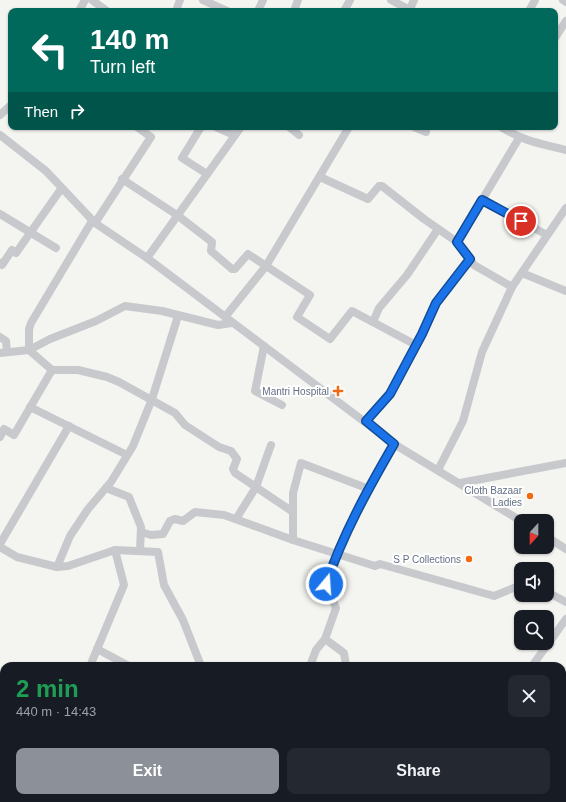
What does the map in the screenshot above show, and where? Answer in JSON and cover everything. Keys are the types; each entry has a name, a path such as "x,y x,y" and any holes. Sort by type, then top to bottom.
{"street":[{"path":"92,0 103,8"},
{"path":"203,0 220,8"},
{"path":"391,0 405,8"},
{"path":"558,33 566,21"},
{"path":"0,115 8,108"},
{"path":"141,130 150,137 94,222 31,323 29,329 29,350 52,370 78,370 107,377 175,412 186,425 212,442 231,451 236,459 233,465 235,473 293,512"},
{"path":"199,130 182,158 207,174"},
{"path":"223,130 234,135"},
{"path":"147,258 238,130"},
{"path":"293,130 299,134"},
{"path":"0,337 6,341 4,352 29,350 50,338 96,321 125,306 162,311 218,325 228,320 266,266 347,130"},
{"path":"421,130 426,132"},
{"path":"506,130 519,138 533,143 566,150"},
{"path":"0,135 46,171 94,222 147,258 228,320 366,421 394,444 514,517"},
{"path":"457,242 519,138"},
{"path":"320,177 368,199 379,186 382,186 457,242 474,265 512,287"},
{"path":"122,179 177,215 212,242 210,251 232,269 235,269 247,254 310,295 297,317 330,339 351,311 416,345"},
{"path":"0,263 2,265 12,250 16,253 30,231 62,189"},
{"path":"482,200 547,235"},
{"path":"438,470 463,421 482,352 512,287 566,208"},
{"path":"0,214 56,248"},
{"path":"373,322 379,308 407,275 438,229"},
{"path":"366,421 390,394 436,303 470,259"},
{"path":"522,273 566,291"},
{"path":"57,567 70,536 88,509 106,488 133,446 152,399 178,316"},
{"path":"264,346 255,391 282,405"},
{"path":"0,437 4,429 14,435 52,370"},
{"path":"30,407 128,455"},
{"path":"0,544 69,426"},
{"path":"236,519 256,487 271,444"},
{"path":"312,662 316,650 325,639 336,608 326,584 336,553 394,444"},
{"path":"293,540 293,493 301,463 369,489"},
{"path":"460,483 566,463"},
{"path":"106,488 129,498 141,527 140,551"},
{"path":"141,532 151,535 163,534 170,521 174,519 184,521 195,512 222,514 293,540 375,566 380,564 494,596 514,588"},
{"path":"554,541 566,549"},
{"path":"0,547 17,557 57,567 68,566 115,550 158,552 164,584 183,620 199,662"},
{"path":"92,662 124,585 115,550"},
{"path":"554,596 566,602"},
{"path":"535,662 566,619"},
{"path":"325,639 344,653 345,662"},
{"path":"97,649 121,662"}],"place":[{"name":"Mantri Hospital","path":"338,391"},
{"name":"Cloth Bazaar Ladies","path":"530,496"},
{"name":"S P Collections","path":"469,559"}],"route":[{"path":"326,584 336,553 367,491 394,444 366,421 390,394 422,334 436,303 470,259 457,242 482,200 521,221"}]}
